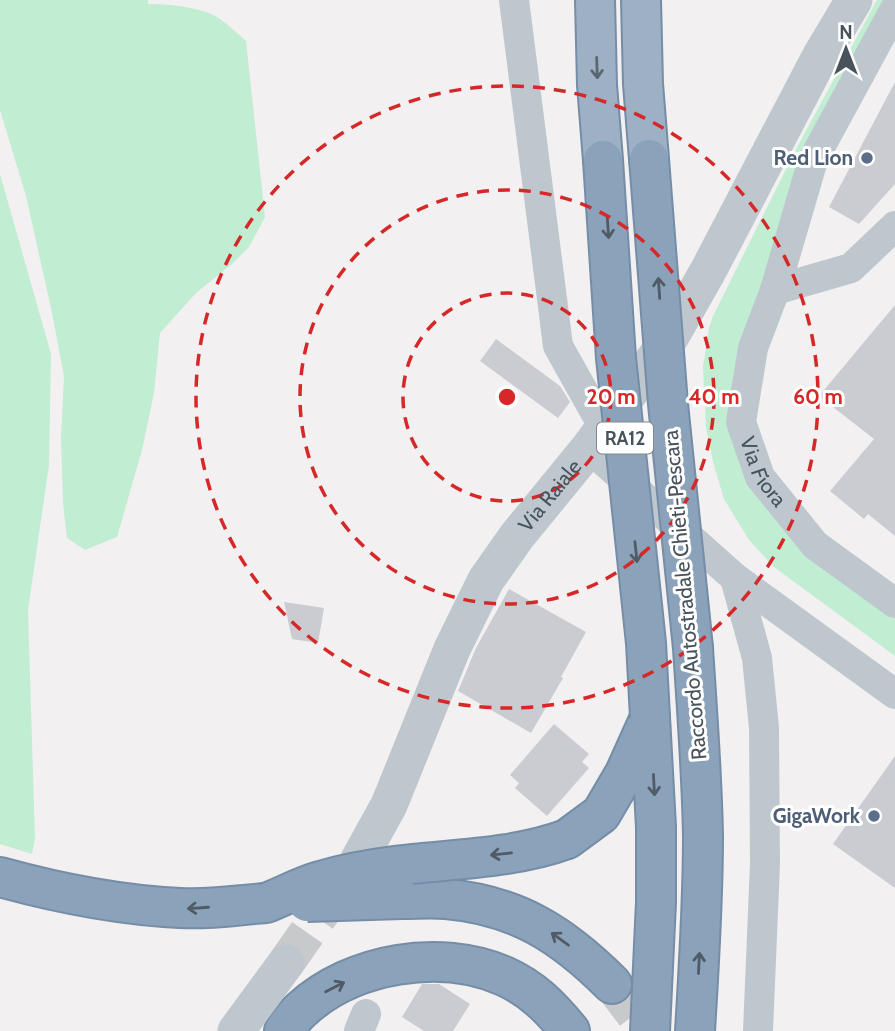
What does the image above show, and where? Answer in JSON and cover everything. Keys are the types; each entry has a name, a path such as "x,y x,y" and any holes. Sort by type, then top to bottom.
{"highway":[{"name":"Raccordo Autostradale Chieti-Pescara","path":"595,0 597,85 617,358 646,643 656,827 656,902 650,1031"},
{"name":"Raccordo Autostradale Chieti-Pescara","path":"640,0 643,84 668,404 693,648 703,835 695,1031"},
{"path":"266,903 319,881 339,876 390,867 523,852 567,839 601,814 625,773 650,717"},
{"path":"0,877 121,903 183,909 266,903 402,899 445,899 480,903 514,913 549,931 587,959 612,984"},
{"path":"284,1031 300,1011 341,984 367,973 420,962 477,967 512,981 529,990 559,1019"}],"street":[{"path":"514,0 558,346 596,438 735,578 895,694"},
{"name":"Via Raiale","path":"358,861 389,805 452,649 486,580 671,336 820,57 854,0"},
{"name":"Via Fiora","path":"895,9 813,160 775,290 753,348 741,422 760,477 815,545 895,603"},
{"path":"775,290 851,268 895,226"},
{"path":"735,578 757,658 764,728 765,864 758,1031"},
{"path":"236,1031 286,963"}],"green space":[{"path":"0,0 148,0 148,4 185,7 213,15 246,41 265,217 249,247 196,293 160,333 154,393 142,450 117,537 85,550 67,538 61,438 64,376 26,196 0,110"},
{"path":"877,0 890,0 743,342 747,479 895,615 895,656 774,567 749,540 724,499 713,462 706,427 703,367 713,316 796,149"},
{"path":"0,174 51,354 49,465 28,610 35,839 32,854 0,844"}],"building":[{"path":"895,82 895,184 859,224 829,207"},
{"path":"895,305 895,536 868,514 864,519 830,491 874,439 819,396"},
{"path":"496,339 560,386 570,402 558,418 480,361"},
{"path":"509,589 586,632 531,733 458,691 476,648"},
{"path":"284,602 324,608 318,643 292,639"},
{"path":"554,724 589,754 582,762 589,768 547,816 515,788 519,783 510,775"},
{"name":"GigaWork","path":"895,756 895,888 833,844"},
{"path":"422,984 439,984 470,1004 453,1031 424,1031 402,1017"}],"tunnel":[{"path":"286,963 345,879"},
{"path":"612,984 648,1031"}],"place":[{"name":"Red Lion","path":"867,158"},
{"name":"GigaWork","path":"874,816"}]}
